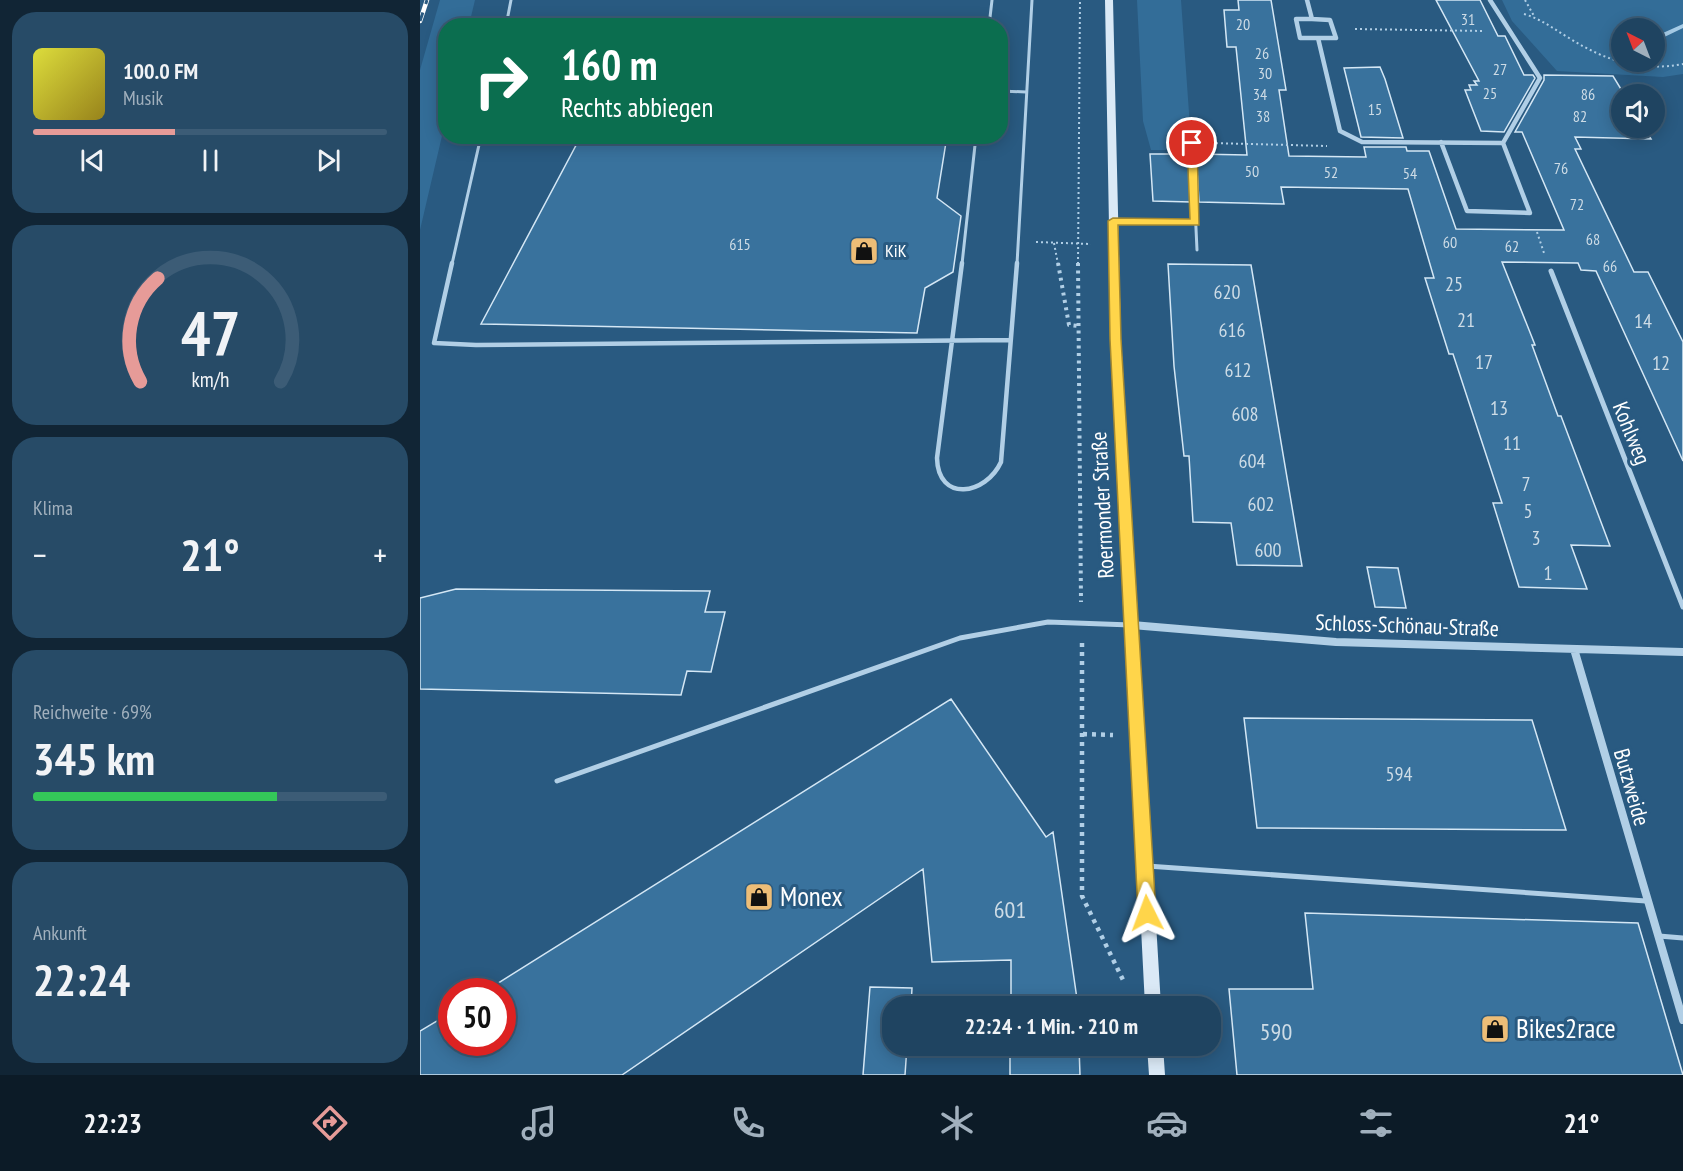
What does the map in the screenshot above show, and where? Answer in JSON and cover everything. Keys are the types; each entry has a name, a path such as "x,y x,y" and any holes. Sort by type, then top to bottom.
{"main road":[{"name":"Roermonder Straße","path":"1110,0 1116,339 1152,996"},
{"path":"1156,1056 1157,1075"}],"street":[{"path":"1307,0 1312,19"},
{"path":"1490,0 1540,78 1503,143"},
{"path":"1296,19 1312,19 1330,20 1336,38 1300,38 1296,19"},
{"path":"1318,38 1340,131 1349,137 1362,142 1503,143"},
{"path":"1441,142 1467,212 1530,213 1503,143"},
{"name":"Kohlweg","path":"1551,271 1683,607"},
{"name":"Schloss-Schönau-Straße","path":"1131,625 1336,642 1683,652"},
{"name":"Butzweide","path":"1574,649 1656,936 1683,1020"}],"lane":[{"path":"508,18 511,0"},
{"path":"990,18 992,0"},
{"path":"975,144 954,340 937,456 938,474 948,484 961,489 976,489 989,482 997,474 1019,242 1032,0"},
{"path":"1008,91 1026,92"},
{"path":"1192,143 1197,250"},
{"path":"479,144 434,344 1010,340"},
{"path":"1113,221 1195,223"},
{"path":"557,781 960,638 1047,622 1131,625"},
{"path":"1144,866 1646,901"},
{"path":"1656,936 1683,938"}],"path":[{"path":"1080,0 1078,326 1082,623 1082,896 1126,986"},
{"path":"1525,0 1535,16"},
{"path":"1496,11 1535,16 1598,56 1637,69 1683,64"},
{"path":"1333,28 1510,32"},
{"path":"1192,143 1336,146 1349,137"},
{"path":"1530,213 1551,271"},
{"path":"1078,243 1054,243 1069,325 1078,326"}],"shaded area":[{"path":"440,0 475,0 471,18 438,18 438,144 440,144 420,230 420,70"},
{"path":"1137,0 1181,0 1191,141 1174,150 1151,150 1143,121"},
{"path":"1502,0 1683,0 1683,74 1663,77 1557,71 1512,21"}],"building":[{"path":"1238,0 1271,0 1286,90 1279,90 1289,156 1366,157 1364,147 1406,147 1407,151 1429,151 1456,229 1564,230 1522,132 1515,132 1544,80 1544,75 1613,76 1618,84 1611,84 1611,138 1575,137 1581,149 1575,149 1634,272 1648,272 1683,342 1683,461 1596,271 1581,270 1578,263 1502,262 1535,345 1532,345 1558,416 1561,416 1610,546 1571,545 1587,589 1519,587 1493,503 1502,503 1453,354 1449,354 1425,278 1434,278 1408,189 1281,187 1284,204 1199,202 1196,154 1247,155 1236,47 1227,47 1224,10 1239,10"},
{"path":"1436,0 1480,0 1498,36 1505,36 1524,75 1533,75 1535,78 1504,132 1481,131 1465,90 1471,90 1469,85 1477,85 1474,81 1479,81"},
{"path":"1380,67 1403,138 1361,137 1344,68"},
{"path":"577,144 946,144 937,198 961,216 953,272 925,288 917,333 481,324"},
{"path":"1150,154 1189,154 1191,202 1153,201"},
{"path":"1168,264 1251,265 1302,566 1237,565 1231,523 1193,522 1189,456 1184,456 1174,366"},
{"path":"1367,567 1398,568 1406,608 1375,607"},
{"path":"456,589 710,591 705,612 725,612 711,672 687,671 681,695 420,689 420,598"},
{"name":"Monex","path":"951,699 1046,837 1053,832 1077,996 1011,996 1011,960 932,962 923,869 622,1075 420,1075 420,1031 438,1020 438,1056 516,1056 516,978 506,978"},
{"path":"1244,718 1532,720 1566,830 1257,828"},
{"name":"Bikes2race","path":"1305,913 1638,923 1683,1075 1237,1075 1229,989 1313,989"},
{"path":"870,987 912,988 912,996 882,996 882,1056 906,1056 905,1075 863,1075"},
{"path":"1010,1056 1079,1056 1080,1075 1010,1075"}],"waterway":[{"path":"1665,35 1683,26"}],"railway":[{"path":"420,21 427,0"}],"place":[{"name":"KiK","path":"864,251"},
{"name":"Monex","path":"759,897"},
{"name":"Bikes2race","path":"1495,1029"}],"route":[{"path":"1147,913 1116,339 1113,221 1195,223 1192,143"}]}
